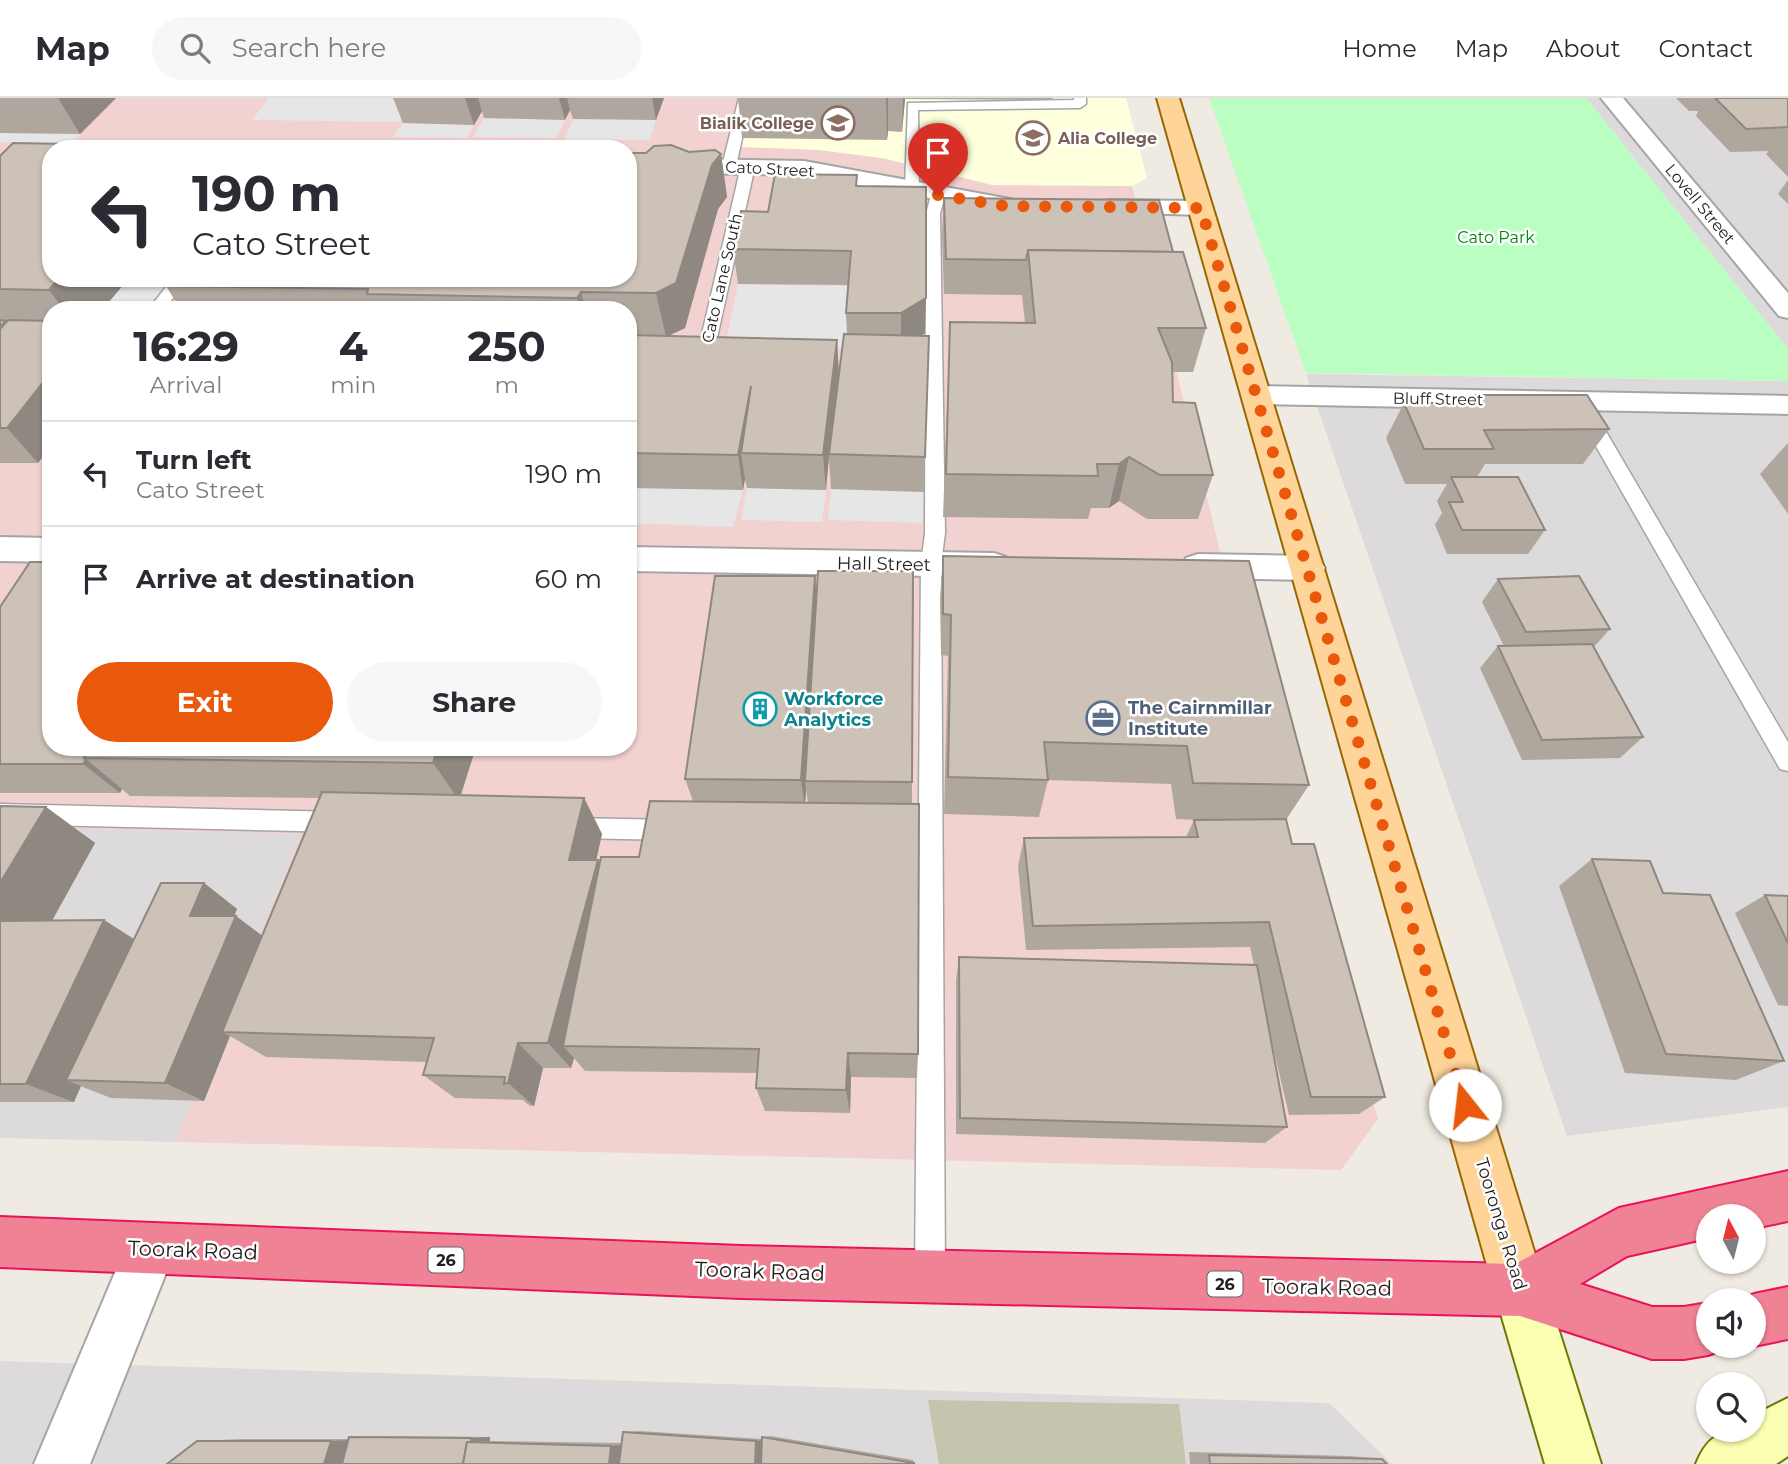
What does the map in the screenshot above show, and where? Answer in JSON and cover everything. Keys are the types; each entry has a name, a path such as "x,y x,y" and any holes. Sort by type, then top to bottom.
{"highway":[{"path":"1520,1290 1619,1233 1788,1196"},
{"name":"Toorak Road","path":"0,1242 741,1272 1520,1290 1652,1332 1696,1331"},
{"path":"1766,1318 1788,1313"}],"main road":[{"name":"Tooronga Road","path":"1168,98 1573,1464"},
{"path":"1724,1464 1788,1425"}],"street":[{"name":"Lovell Street","path":"1612,98 1788,310"},
{"name":"Cato Street","path":"637,165 804,168 938,195 1005,206 1033,206"},
{"path":"1089,207 1201,208"},
{"name":"Bluff Street","path":"1255,395 1788,405"},
{"path":"0,549 42,550"},
{"name":"Hall Street","path":"637,559 1027,565"},
{"path":"1165,566 1308,568"},
{"path":"62,1464 151,1248"}],"lane":[{"name":"Cato Lane South","path":"679,355 711,356 745,98"},
{"path":"912,189 912,106 1080,104 1080,98"},
{"path":"930,1275 930,565 935,533 927,360 933,214 938,195"},
{"path":"163,301 174,287"},
{"path":"1579,401 1788,762"},
{"path":"0,814 361,823"},
{"path":"542,827 695,831"},
{"path":"903,836 931,836"}],"shaded area":[{"path":"0,98 752,98 819,150 882,158 931,169 1132,186 1285,822 1378,1119 1341,1170 176,1142 301,834 0,827"},
{"path":"269,98 415,98 399,122 252,120"},
{"path":"752,98 1126,98 1147,178 1132,186 992,185 882,158 819,150 741,147"},
{"path":"1586,98 1788,98 1788,349"},
{"path":"484,118 565,120 556,138 473,137"},
{"path":"573,119 656,119 650,140 564,140"},
{"path":"403,123 474,125 466,138 393,137"},
{"path":"0,133 80,134 74,140 0,142"},
{"path":"738,284 853,286 847,348 725,347"},
{"path":"121,287 227,287 216,301 110,301"},
{"path":"1306,374 1788,381 1788,1107 1567,1136"},
{"path":"637,487 743,490 733,527 637,523"},
{"path":"747,488 826,490 822,522 741,520"},
{"path":"831,489 924,492 922,523 828,520"},
{"path":"0,827 302,834 176,1142 0,1138"},
{"path":"0,1361 1329,1403 1392,1464 0,1464"},
{"path":"928,1400 1179,1404 1186,1464 939,1464"}],"green space":[{"name":"Cato Park","path":"1209,98 1586,98 1788,349 1788,381 1306,373"}],"building":[{"path":"1715,98 1788,98 1788,127 1746,129"},
{"path":"13,143 42,144 42,287 52,287 49,290 0,289 0,156"},
{"path":"671,145 689,152 715,150 721,154 712,165 676,283 656,293 581,292 577,298 367,294 368,289 233,287 637,287 637,153 646,153 654,146"},
{"path":"775,174 857,175 856,186 926,187 926,298 901,313 846,313 851,251 733,249 741,211 768,212"},
{"path":"944,198 1159,200 1173,252 1028,250 1026,260 946,259"},
{"path":"1028,250 1183,252 1206,328 1158,328 1172,362 1173,402 1195,403 1213,475 1160,475 1129,457 1119,464 1097,464 1098,476 946,474 950,322 1035,323"},
{"path":"8,320 42,321 42,383 7,428 0,428 0,329"},
{"path":"844,334 929,336 925,457 829,454"},
{"path":"637,335 837,340 823,455 741,453 751,386 738,455 637,453"},
{"path":"1476,395 1587,395 1609,429 1484,430 1494,449 1424,449 1404,403 1480,403"},
{"path":"1451,477 1518,477 1545,530 1462,530 1449,502 1463,502"},
{"name":"The Cairnmillar Institute","path":"943,556 1249,561 1309,785 1193,783 1187,746 1044,742 1048,780 948,777 951,615 943,614"},
{"path":"30,562 42,562 42,756 85,756 83,764 0,764 0,607"},
{"path":"818,571 913,571 912,782 805,781"},
{"name":"Workforce Analytics","path":"715,576 815,576 801,780 685,779"},
{"path":"1579,576 1610,629 1526,632 1498,579"},
{"path":"1592,644 1643,737 1542,740 1498,646"},
{"path":"85,756 435,756 433,763 84,758"},
{"path":"322,792 584,798 569,860 598,860 548,1043 518,1043 508,1083 504,1084 505,1077 423,1075 434,1038 222,1032"},
{"path":"650,801 919,804 918,1054 848,1053 846,1090 756,1088 759,1049 563,1046 601,857 639,857"},
{"path":"0,806 46,807 0,883"},
{"path":"1286,819 1292,844 1314,844 1385,1097 1311,1097 1269,922 1033,926 1024,838 1198,837 1194,820"},
{"path":"1592,859 1650,861 1663,893 1710,895 1784,1061 1666,1054"},
{"path":"161,883 204,883 190,916 236,916 165,1083 66,1080"},
{"path":"1765,895 1788,896 1788,943"},
{"path":"104,920 26,1084 0,1084 0,921"},
{"path":"959,957 1257,965 1287,1127 960,1118"},
{"path":"623,1432 756,1441 755,1464 619,1464"},
{"path":"349,1437 471,1438 471,1442 467,1442 463,1464 342,1464"},
{"path":"762,1437 914,1463 914,1464 761,1464"},
{"path":"197,1441 331,1441 324,1464 167,1464"},
{"path":"467,1442 611,1446 609,1464 463,1464"},
{"path":"1209,1455 1382,1459 1387,1464 1210,1464"}],"place":[{"name":"Bialik College","path":"838,123"},
{"name":"Alia College","path":"1033,138"},
{"name":"Workforce Analytics","path":"760,709"},
{"name":"The Cairnmillar Institute","path":"1103,718"}],"route":[{"path":"938,195 1005,206 1201,208 1465,1105"}]}
